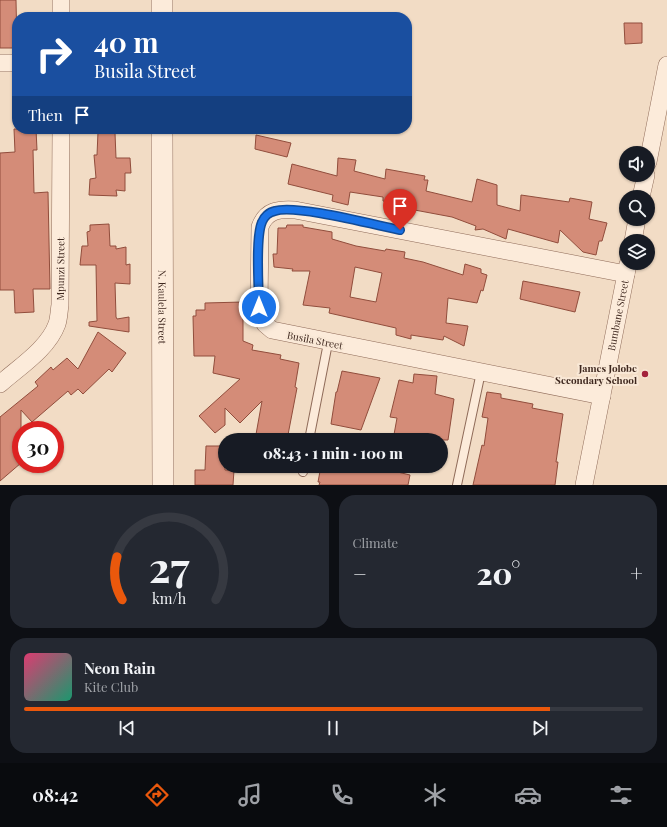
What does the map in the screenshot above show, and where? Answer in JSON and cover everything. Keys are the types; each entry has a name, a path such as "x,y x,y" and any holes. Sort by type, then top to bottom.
{"street":[{"path":"61,0 61,12"},
{"path":"162,0 162,12"},
{"path":"0,63 12,63"},
{"path":"651,146 667,65"},
{"name":"Mpunzi Street","path":"0,384 41,348 52,335 58,323 60,306 60,134"},
{"name":"N. Kaulela Street","path":"162,134 163,485"},
{"name":"Busila Street","path":"602,396 328,343 272,330 265,324 259,307 260,227 262,220 268,214 275,211 295,210 619,268"},
{"name":"Bumbane Street","path":"584,485 627,270"}],"lane":[{"path":"310,433 328,343"},
{"path":"457,485 481,372"}],"building":[{"path":"0,0 16,0 16,12 12,12 12,48 0,48"},
{"path":"624,23 642,23 642,43 625,44"},
{"path":"14,134 36,134 37,150 33,150 34,193 48,192 50,289 33,289 34,312 15,313 14,290 0,290 0,153 15,152"},
{"path":"98,134 115,134 116,158 130,158 131,173 125,173 125,191 116,190 117,196 89,195 90,179 96,178 94,155 97,155"},
{"path":"256,135 291,143 287,157 255,149"},
{"path":"338,158 356,160 354,171 385,179 386,169 425,176 424,180 428,180 426,191 472,202 477,179 497,185 497,205 520,211 521,195 569,202 570,198 592,202 589,219 607,223 602,241 599,241 596,255 583,252 560,230 558,243 508,229 506,239 483,229 475,230 476,226 452,217 404,208 383,201 383,197 350,192 348,205 332,201 333,195 288,184 292,164 337,176"},
{"path":"109,224 110,246 116,246 116,249 126,247 126,265 130,264 130,284 115,283 116,317 117,319 129,317 129,332 89,326 89,322 97,321 96,265 80,265 82,246 88,246 87,232 90,231 90,225"},
{"path":"287,225 303,225 303,227 332,232 332,239 356,246 385,251 386,249 405,252 404,258 423,262 463,275 465,264 481,269 481,273 487,275 483,291 481,290 477,303 448,298 446,323 468,326 464,346 444,336 443,340 411,335 411,339 396,335 396,328 329,313 330,308 303,305 310,271 292,271 293,269 274,267 273,254 277,254 278,228 286,228","holes":["355,267 382,273 376,302 350,297"]},
{"path":"523,281 580,292 575,312 520,299"},
{"path":"243,302 243,341 253,345 252,350 281,355 280,359 299,363 295,387 297,388 288,433 256,433 262,401 240,423 225,408 225,425 215,433 199,416 240,379 213,373 215,356 194,356 193,316 196,316 196,310 205,310 205,303"},
{"path":"98,332 126,353 112,372 109,369 83,394 78,389 71,395 68,391 33,421 31,421 21,410 21,421 12,421 12,471 0,481 0,417 38,386 35,382 51,367 53,370 67,358 78,369"},
{"path":"342,371 380,378 361,430 331,424 336,392"},
{"path":"414,374 437,376 435,394 454,399 448,440 448,433 394,433 397,418 390,417 399,380 413,383"},
{"path":"487,392 501,394 501,398 533,404 532,408 563,414 556,462 558,462 555,485 473,485 482,445 484,446 488,418 482,417"},
{"path":"206,446 218,446 218,473 234,473 233,485 195,485 195,470 205,470"},
{"path":"320,473 402,473 410,475 408,485 319,485 320,482 318,482"}],"place":[{"name":"James Jolobe Secondary School","path":"645,374"}],"route":[{"path":"259,307 259,235 262,220 268,214 284,209 295,210 400,230"}]}
